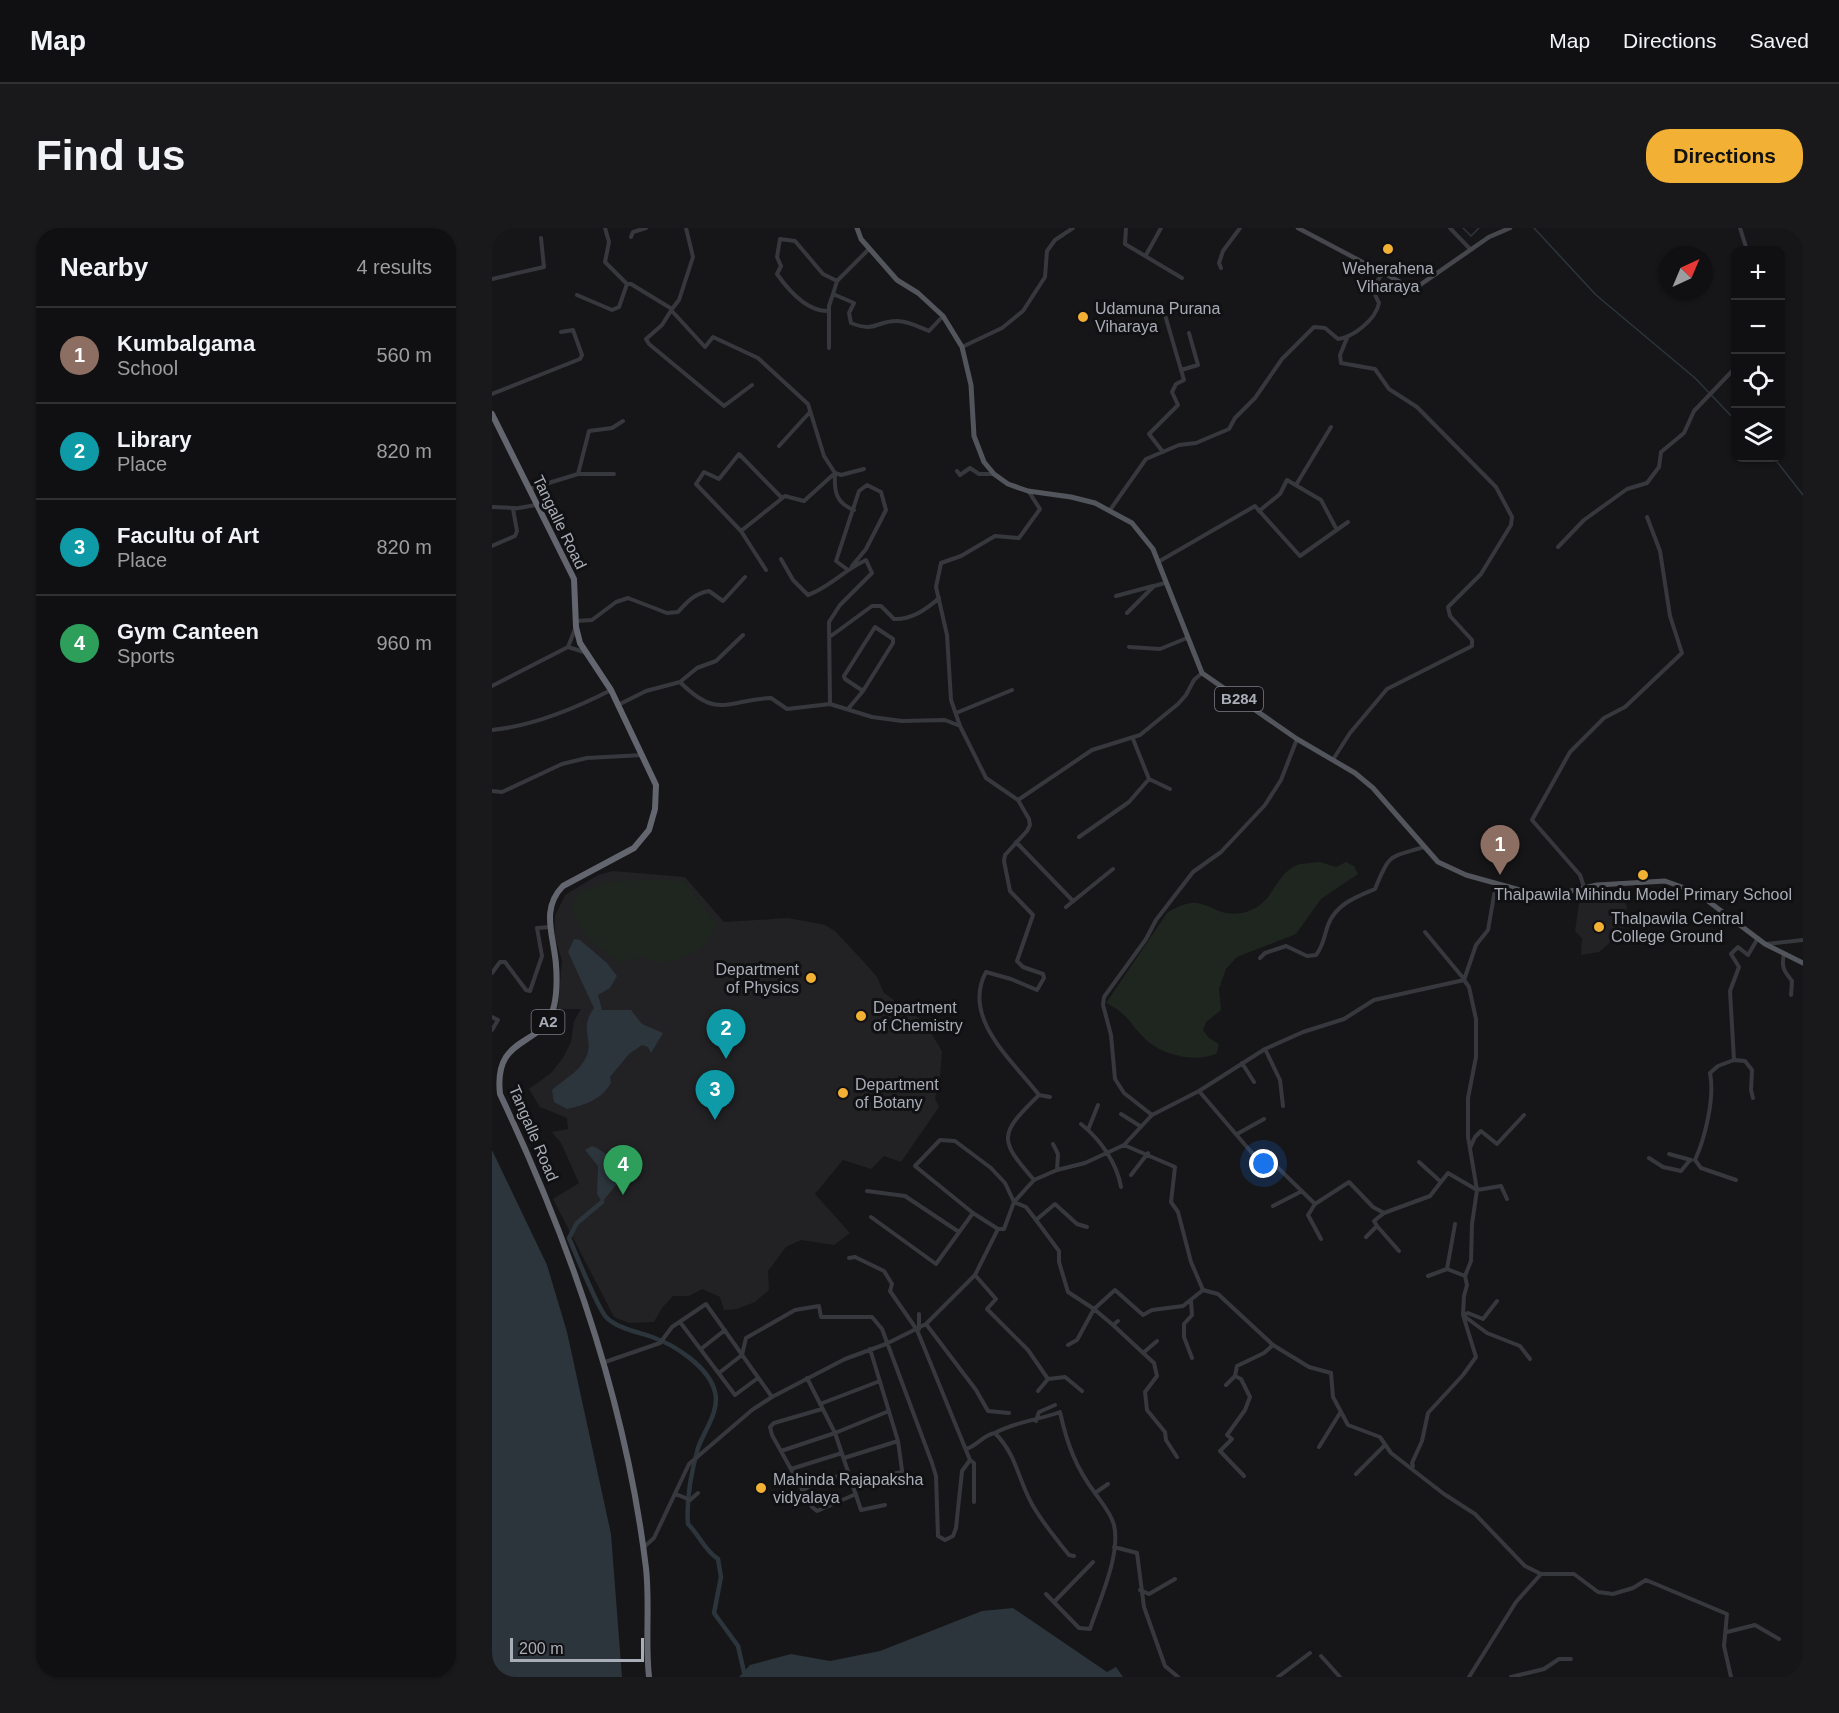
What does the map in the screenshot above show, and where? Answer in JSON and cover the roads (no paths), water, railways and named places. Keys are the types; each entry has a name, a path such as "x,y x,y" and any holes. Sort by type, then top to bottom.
{"highway":[{"name":"Tangalle Road","path":"492,415 574,579 576,624 585,652 611,690 644,755 656,785 655,809 649,830 634,848 563,886 551,903 550,927 556,965 552,1018 506,1055 498,1076 500,1094 547,1197 605,1362 631,1476 647,1571 646,1643 649,1677"}],"main road":[{"path":"857,228 869,249 897,280 918,293 943,316 962,347 971,385 974,436 984,462 994,474"},
{"path":"1298,228 1406,285 1417,287 1471,250 1510,228"},
{"name":"B284","path":"994,474 1008,484 1028,491 1071,497 1110,510 1132,523 1144,535 1202,673 1297,738 1334,758 1373,788 1438,862 1466,875 1545,897 1584,887 1665,880 1696,892 1765,944 1803,963"}],"street":[{"path":"605,228 609,242 605,262 627,284 631,284 672,310 705,348 713,337 758,358 808,404 824,456 835,473 834,491 842,505 854,510"},
{"path":"631,237 633,232 646,228"},
{"path":"686,228 693,257 679,300 662,325 646,339 649,344 724,406 752,385"},
{"path":"962,347 1002,327 1023,311 1045,277 1047,251 1055,240 1072,228"},
{"path":"1126,228 1125,244 1182,278"},
{"path":"1146,255 1161,228"},
{"path":"1221,268 1218,263 1223,251 1240,228"},
{"path":"1450,228 1471,250"},
{"path":"1740,228 1746,246"},
{"path":"492,279 544,267 541,238"},
{"path":"829,311 812,309 782,282 777,274 781,266 777,257 780,239 795,241 823,274 837,281"},
{"path":"829,348 829,311 837,281 869,249"},
{"path":"1334,758 1350,733 1387,689 1472,646 1472,640 1450,616 1448,607 1481,574 1511,525 1512,517 1496,487 1418,407 1389,389 1375,369 1341,363 1340,355 1347,338 1377,312 1379,303 1373,292 1374,285 1383,273"},
{"path":"577,295 612,310 619,307 627,284"},
{"path":"833,294 854,303 849,313 851,323 866,329 895,321 907,322 929,331 943,316"},
{"path":"1163,452 1149,434 1178,405 1172,392 1176,384 1184,381 1165,315"},
{"path":"1110,510 1146,459 1179,445 1196,443 1229,429 1235,418 1256,398 1282,359 1314,327 1325,328 1338,339 1347,338"},
{"path":"492,394 580,359 582,355 573,330 561,332"},
{"path":"1181,370 1198,365 1189,333"},
{"path":"1558,547 1584,520 1628,489 1647,483 1659,467 1661,452 1684,433 1694,411 1731,372"},
{"path":"779,446 810,412"},
{"path":"578,474 589,431 612,428 623,420"},
{"path":"1296,485 1331,427"},
{"path":"766,570 741,531 696,484 704,472 719,479 739,454 782,498"},
{"path":"957,471 960,475 970,468 979,474 994,474"},
{"path":"835,473 841,475 864,469"},
{"path":"741,531 785,496 804,501 835,473"},
{"path":"528,489 578,474 614,474"},
{"path":"1259,511 1280,494 1287,480 1321,500 1338,530"},
{"path":"781,559 793,580 808,595 827,588 850,568 866,549 886,510 881,492 867,485 859,491 836,561 850,568"},
{"path":"1028,491 1040,509 1019,538 995,536 961,556 941,563 936,587 947,635 951,700 960,726 986,778 1017,800 1030,825 1005,855 1010,891 1033,915 1017,961 1023,967 1043,974 1044,978 1036,990 1011,979 986,972 980,984 978,1001 989,1031 1039,1095 1050,1097"},
{"path":"492,507 514,508 536,505"},
{"path":"1157,563 1255,506 1300,556 1348,522"},
{"path":"492,546 515,536 517,531 514,508"},
{"path":"1584,887 1580,875 1532,820 1569,752 1604,718 1625,707 1682,653 1670,616 1660,551 1647,517"},
{"path":"830,704 831,636 829,622 840,605 872,573 866,560 850,568"},
{"path":"568,647 576,624 592,620 610,605 628,598 667,613 678,612 692,597 703,592 709,591 723,601 745,577"},
{"path":"1116,596 1165,583"},
{"path":"1127,613 1154,586"},
{"path":"831,636 872,606 881,606 894,620 902,620 928,607 939,598"},
{"path":"848,709 863,691 893,643 893,639 875,627 844,676 863,691"},
{"path":"618,705 646,691 680,682 697,668 716,661 743,635"},
{"path":"1129,647 1160,649 1187,638"},
{"path":"492,686 568,647 585,652"},
{"path":"1017,800 1092,750 1107,743 1133,739 1178,704 1194,680 1202,673"},
{"path":"680,682 694,696 706,703 727,707 771,698 787,709 830,704 872,717 902,721 945,720 960,726"},
{"path":"492,730 515,728 588,702 611,690"},
{"path":"956,713 1012,690"},
{"path":"1152,1115 1124,1093 1115,1079 1115,1057 1103,1005 1104,997 1146,939 1156,920 1193,872 1221,852 1265,805 1281,780 1297,738"},
{"path":"1133,739 1149,779 1170,789"},
{"path":"492,791 502,792 562,764 587,758 644,755"},
{"path":"1079,837 1130,802 1149,779"},
{"path":"1016,842 1073,901"},
{"path":"1260,958 1266,953 1286,946 1307,956 1316,955 1325,938 1328,924 1346,901 1376,889 1387,860 1394,855 1424,847"},
{"path":"1066,908 1113,869"},
{"path":"1464,980 1476,945 1488,930 1496,884"},
{"path":"492,973 500,962 505,962 526,990 530,991 542,956 537,928 550,927"},
{"path":"1415,1469 1412,1463 1422,1441 1428,1413 1463,1375 1476,1357 1463,1315 1467,1285 1465,1276 1471,1261 1472,1224 1477,1190 1469,1149 1468,1098 1476,1057 1476,1019 1469,987 1425,932"},
{"path":"1734,1060 1730,991 1739,967 1731,954 1738,947 1748,955 1758,939"},
{"path":"1765,944 1803,940"},
{"path":"1784,954 1783,970 1792,981 1791,995"},
{"path":"1177,1457 1166,1440 1166,1432 1148,1410 1145,1392 1157,1376 1154,1363 1094,1309 1068,1292 1059,1262 1059,1251 1026,1207 1014,1202 1005,1183 991,1168 955,1141 940,1140 915,1166 973,1213 998,1229 1004,1229 1014,1202 1034,1180 1107,1154 1124,1145 1152,1115 1199,1090 1265,1049 1303,1032 1344,1019 1374,1000 1464,980"},
{"path":"492,1017 498,1020 492,1030"},
{"path":"1265,1049 1280,1080 1283,1106"},
{"path":"1649,1158 1663,1167 1681,1171 1692,1160 1703,1142 1713,1088 1710,1073 1718,1066 1734,1060 1745,1061 1752,1070 1753,1098"},
{"path":"1242,1063 1254,1082"},
{"path":"1199,1090 1252,1153 1268,1158 1315,1204"},
{"path":"1034,1180 1012,1155 1007,1139 1018,1115 1039,1095"},
{"path":"1088,1130 1098,1105"},
{"path":"1121,1114 1140,1126"},
{"path":"1469,1149 1481,1131 1497,1144 1524,1115"},
{"path":"1237,1134 1264,1119"},
{"path":"1081,1124 1097,1137 1122,1187"},
{"path":"1053,1144 1058,1154 1057,1170"},
{"path":"1124,1145 1148,1153 1175,1167 1171,1202 1178,1212 1191,1262 1203,1290"},
{"path":"1131,1175 1148,1153"},
{"path":"1669,1154 1692,1160 1701,1168 1736,1180"},
{"path":"1419,1162 1441,1182"},
{"path":"1399,1251 1374,1221 1384,1213 1430,1196 1448,1173 1477,1190 1501,1186 1507,1199"},
{"path":"1321,1239 1308,1215 1315,1204 1349,1182 1373,1207 1384,1213"},
{"path":"867,1191 905,1196 959,1232"},
{"path":"1273,1206 1302,1191"},
{"path":"1036,1220 1055,1204 1077,1224 1087,1227"},
{"path":"872,1217 936,1264 973,1213"},
{"path":"1447,1269 1455,1224"},
{"path":"1366,1237 1377,1226"},
{"path":"643,1547 654,1538 689,1464 752,1410 807,1377 886,1344 926,1324 975,1275 998,1229"},
{"path":"849,1258 855,1257 884,1271 892,1284 890,1291 918,1329 970,1460 974,1463 974,1502"},
{"path":"1428,1276 1447,1269 1465,1276"},
{"path":"975,1275 996,1299 987,1309 1028,1350 1048,1379"},
{"path":"1068,1345 1077,1340 1094,1309 1115,1290 1143,1315 1152,1310 1183,1306 1203,1290"},
{"path":"1203,1290 1218,1294 1273,1345 1309,1367 1331,1373 1333,1397 1348,1425 1380,1437 1391,1453 1415,1469 1444,1494 1475,1514 1516,1558 1541,1574 1574,1574 1598,1592 1613,1594 1633,1588 1646,1580 1727,1614 1725,1654 1731,1677"},
{"path":"1191,1300 1192,1315 1184,1324 1184,1337 1192,1358"},
{"path":"1463,1315 1468,1313 1483,1319 1497,1301"},
{"path":"605,1362 660,1343 672,1328 706,1304 772,1398"},
{"path":"719,1373 742,1355 746,1338 795,1310 819,1306 821,1317 872,1317 882,1329 936,1476 936,1529 938,1536 945,1540 953,1536 956,1528 962,1471 970,1460"},
{"path":"918,1329 919,1314"},
{"path":"1463,1315 1487,1333 1520,1346 1530,1359"},
{"path":"1113,1325 1118,1321"},
{"path":"680,1322 735,1395 758,1378"},
{"path":"926,1324 976,1390 988,1411 1009,1413"},
{"path":"701,1349 725,1330"},
{"path":"1143,1353 1156,1341"},
{"path":"1226,1385 1235,1376 1238,1366 1264,1353 1273,1345"},
{"path":"870,1350 898,1441 904,1485"},
{"path":"1235,1376 1241,1379 1250,1397 1245,1410 1227,1435 1232,1439 1220,1451 1244,1476"},
{"path":"807,1377 835,1433 861,1510 885,1505"},
{"path":"1038,1391 1048,1379 1065,1377 1082,1391"},
{"path":"856,1494 817,1511 812,1507 780,1451 770,1427 880,1381"},
{"path":"1036,1421 1039,1412 1055,1405"},
{"path":"780,1451 835,1433 889,1411"},
{"path":"966,1449 976,1446 990,1433 1006,1426 1036,1421 1060,1413 1071,1454 1079,1473 1107,1510 1114,1526 1114,1547 1090,1629 1079,1628 1046,1594"},
{"path":"1319,1447 1340,1413"},
{"path":"995,1432 1012,1453 1020,1479 1044,1523 1069,1555 1074,1556"},
{"path":"844,1458 898,1441"},
{"path":"1356,1474 1385,1445"},
{"path":"791,1469 842,1453"},
{"path":"802,1490 848,1472"},
{"path":"852,1482 902,1472"},
{"path":"1095,1493 1108,1484"},
{"path":"676,1494 690,1500 698,1493"},
{"path":"1114,1547 1137,1553 1144,1607 1161,1647 1161,1657 1166,1666 1178,1677"},
{"path":"1054,1602 1093,1562"},
{"path":"1469,1677 1516,1602 1541,1574"},
{"path":"1140,1590 1149,1594 1175,1579"},
{"path":"1726,1632 1755,1624 1779,1639"},
{"path":"1278,1677 1310,1653"},
{"path":"1321,1656 1340,1677"},
{"path":"1511,1677 1544,1668 1559,1659 1571,1659"}],"waterway":[{"path":"1463,228 1471,236 1479,228"},
{"path":"1534,228 1596,295 1695,378 1731,416"},
{"path":"1777,462 1803,495"},
{"path":"602,1202 577,1223 569,1238 602,1311 615,1324 661,1341 690,1358 706,1374 715,1392 713,1414 698,1448 691,1476 688,1524 718,1559 721,1577 714,1613 738,1646 744,1672"}],"place":[{"name":"Weherahena Viharaya","path":"1388,249"},
{"name":"Udamuna Purana Viharaya","path":"1083,317"},
{"name":"Kumbalgama","path":"1500,875"},
{"name":"Thalpawila Mihindu Model Primary School","path":"1643,875"},
{"name":"Thalpawila Central College Ground","path":"1599,927"},
{"name":"Department of Physics","path":"811,978"},
{"name":"Department of Chemistry","path":"861,1016"},
{"name":"Library","path":"726,1059"},
{"name":"Department of Botany","path":"843,1093"},
{"name":"Facultu of Art","path":"715,1120"},
{"name":"Gym Canteen","path":"623,1195"},
{"name":"Mahinda Rajapaksha vidyalaya","path":"761,1488"}]}
